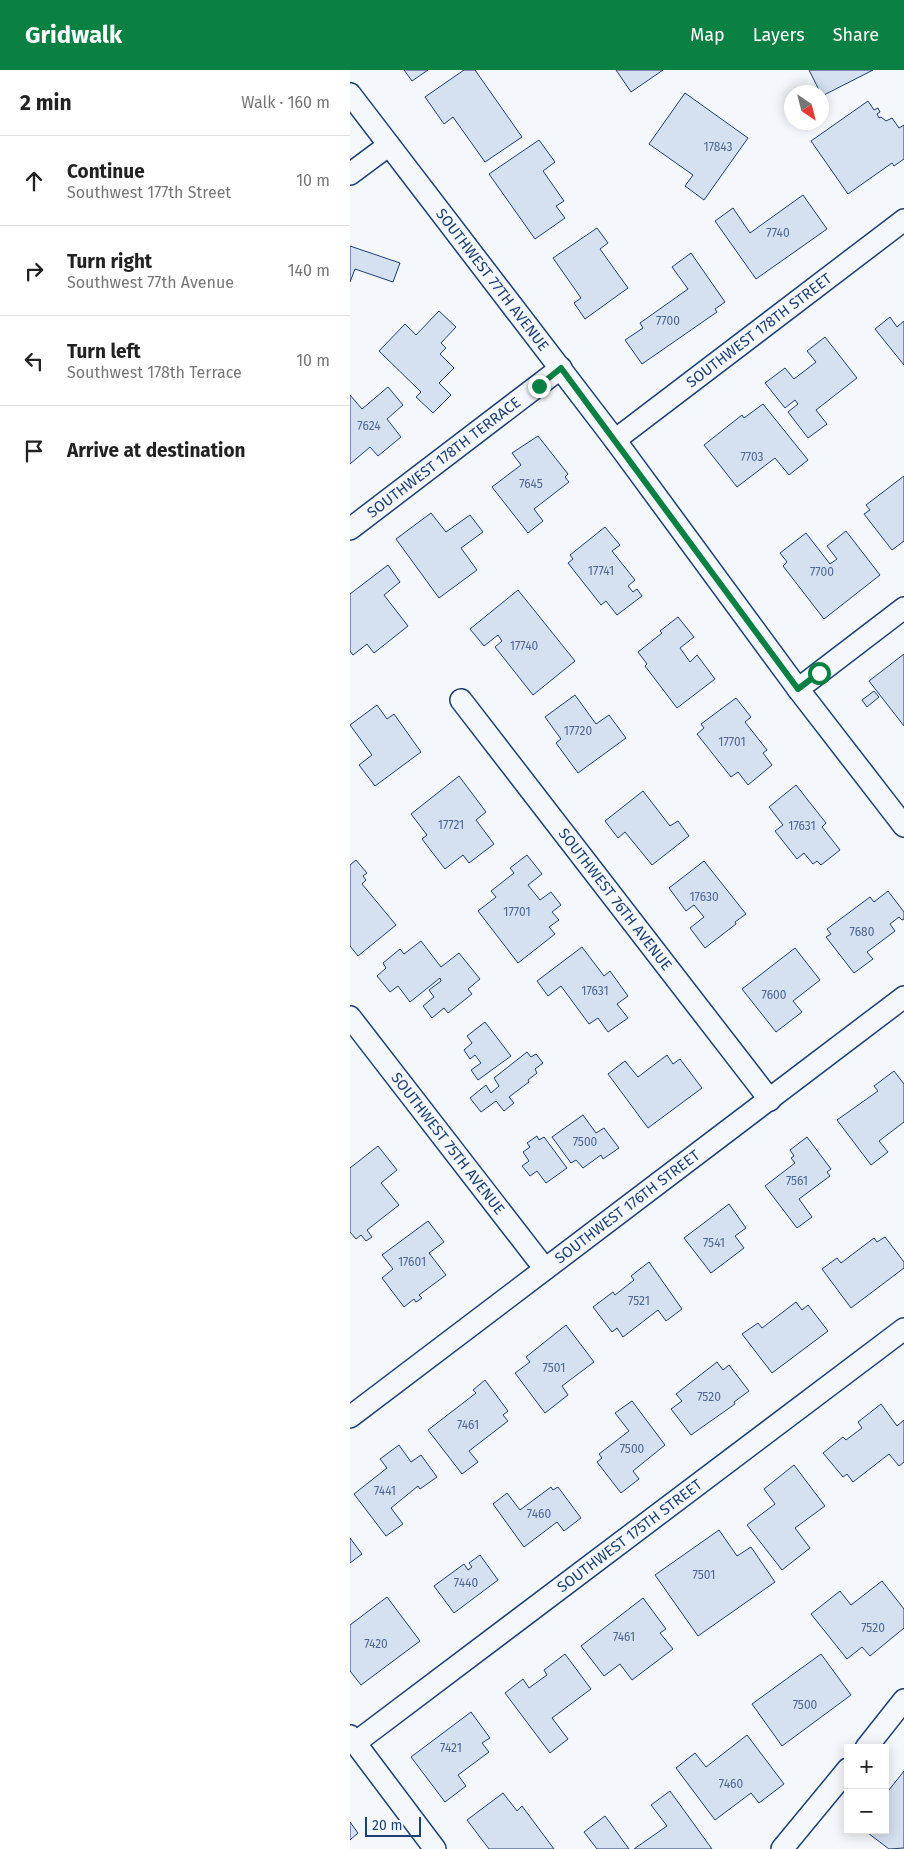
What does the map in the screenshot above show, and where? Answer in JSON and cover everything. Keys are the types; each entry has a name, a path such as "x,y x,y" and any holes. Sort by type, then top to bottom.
{"street":[{"name":"SOUTHWEST 77TH AVENUE","path":"350,94 561,368 798,689 904,826"},
{"path":"350,174 389,145"},
{"name":"SOUTHWEST 178TH STREET","path":"615,440 904,220"},
{"name":"SOUTHWEST 178TH TERRACE","path":"350,529 561,368"},
{"path":"798,689 904,608"},
{"name":"SOUTHWEST 76TH AVENUE","path":"461,700 770,1100"},
{"name":"SOUTHWEST 176TH STREET","path":"350,1417 904,997"},
{"name":"SOUTHWEST 75TH AVENUE","path":"350,1017 545,1269"},
{"name":"SOUTHWEST 175TH STREET","path":"353,1739 904,1329"},
{"path":"869,1744 904,1700"},
{"path":"353,1739 435,1849"},
{"path":"782,1849 844,1774"}],"building":[{"path":"404,70 428,70 412,81"},
{"path":"464,70 475,70 522,137 485,162 453,117 444,124 425,97"},
{"path":"616,70 663,70 631,92"},
{"path":"809,70 873,70 829,92 829,85 816,85"},
{"path":"685,93 748,138 704,200 685,186 693,175 649,144"},
{"path":"868,101 874,110 878,108 880,112 877,114 879,118 881,117 886,121 892,118 899,128 904,125 904,159 894,166 892,163 848,194 811,141"},
{"path":"539,140 555,162 543,171 564,201 556,206 565,218 535,239 489,174"},
{"path":"803,195 827,229 756,279 715,221 733,208 750,233"},
{"path":"597,228 608,243 600,249 628,288 585,319 574,303 581,298 553,258"},
{"path":"350,246 400,263 393,282 355,269 350,282"},
{"path":"691,253 725,302 715,309 717,312 642,364 625,340 643,328 640,323 688,289 672,267"},
{"path":"439,311 456,327 441,343 446,348 440,354 454,368 439,383 451,395 433,413 416,397 421,392 379,351 405,324 416,335"},
{"path":"890,317 897,327 904,321 904,365 875,329"},
{"path":"825,337 857,378 816,410 827,424 808,438 788,412 798,404 795,400 785,408 765,383 785,368 794,379 816,362 807,351"},
{"path":"388,387 403,405 387,419 401,437 378,456 370,447 350,464 350,395 362,409"},
{"path":"763,404 808,460 789,475 775,458 737,487 704,445 742,415 744,418"},
{"path":"538,436 568,474 565,477 569,482 534,509 543,521 528,533 492,487 521,465 512,453"},
{"path":"904,476 904,541 892,550 864,514 870,510 866,505"},
{"path":"431,513 446,532 470,515 483,532 461,548 477,570 439,598 396,539"},
{"path":"605,527 620,545 612,551 635,580 628,586 633,592 637,589 642,596 617,615 606,601 601,605 568,563 573,559 570,555"},
{"path":"846,531 880,575 824,619 783,566 787,562 780,553 806,533 830,564 837,559 827,546"},
{"path":"388,565 400,582 384,595 408,626 374,653 367,644 353,655 350,651 350,594"},
{"path":"518,590 575,661 533,695 495,647 502,641 498,635 484,646 470,629"},
{"path":"678,617 694,637 680,648 690,662 697,655 715,679 677,708 645,666 647,664 638,652 662,633 660,631"},
{"path":"904,654 904,726 869,681"},
{"path":"874,691 879,697 867,707 862,700"},
{"path":"575,695 596,724 609,715 626,738 578,773 556,743 561,739 545,717"},
{"path":"736,698 751,717 745,722 767,750 763,753 772,765 748,785 738,772 731,777 697,734 704,728 701,724"},
{"path":"377,705 387,719 394,714 421,752 375,786 359,765 372,755 350,725"},
{"path":"459,776 486,812 476,820 494,844 469,863 463,855 445,869 422,839 427,835 411,814"},
{"path":"796,785 826,823 822,827 840,850 821,865 817,861 813,864 804,853 797,859 775,831 783,825 769,807"},
{"path":"643,791 670,826 678,821 689,836 652,865 625,832 618,838 605,821"},
{"path":"527,855 542,874 528,885 540,900 551,892 561,905 552,912 559,920 549,927 555,934 518,963 478,911 496,897 491,891 514,873 510,868"},
{"path":"356,860 367,873 363,876 366,880 362,884 396,925 358,956 350,946 350,865"},
{"path":"704,861 746,914 705,948 690,928 704,917 694,905 686,911 669,888"},
{"path":"888,891 904,912 904,919 902,920 899,917 890,924 895,931 867,952 873,959 854,973 826,937 831,934 827,929 870,897 874,902"},
{"path":"421,941 441,967 459,953 480,979 468,989 472,994 448,1013 444,1008 432,1018 423,1006 434,997 429,990 441,981 440,978 410,1002 398,986 390,992 377,976 386,968 383,963 400,949 404,954"},
{"path":"582,947 604,976 610,971 628,996 617,1004 628,1018 608,1032 598,1018 589,1024 561,986 548,996 537,981"},
{"path":"795,948 820,980 793,1001 802,1012 776,1032 742,989"},
{"path":"485,1022 511,1056 478,1080 471,1070 481,1063 475,1055 470,1059 464,1050 472,1043 467,1036"},
{"path":"527,1052 531,1057 536,1054 543,1063 535,1069 537,1073 528,1080 529,1082 509,1097 514,1103 504,1111 496,1101 481,1112 470,1098 486,1085 491,1093 499,1086 494,1078"},
{"path":"667,1055 673,1064 680,1059 702,1088 648,1128 608,1074 625,1061 638,1077"},
{"path":"894,1071 904,1084 904,1122 879,1141 888,1152 871,1165 837,1120 878,1091 874,1086"},
{"path":"583,1115 596,1133 604,1128 619,1148 603,1159 601,1155 583,1168 576,1160 571,1163 552,1137"},
{"path":"537,1136 539,1140 544,1137 567,1168 546,1183 537,1171 530,1176 522,1166 529,1161 523,1152 530,1147 527,1143"},
{"path":"807,1137 831,1169 827,1172 830,1176 799,1199 812,1217 797,1228 765,1186 795,1163 791,1158 794,1156 790,1150"},
{"path":"378,1146 397,1170 381,1183 399,1205 367,1230 372,1237 366,1241 361,1235 356,1239 350,1232 350,1168"},
{"path":"729,1204 746,1228 735,1236 744,1248 711,1273 684,1238"},
{"path":"428,1221 444,1242 429,1253 446,1275 419,1295 422,1298 416,1302 414,1299 404,1307 382,1278 393,1269 382,1255"},
{"path":"885,1237 904,1262 904,1268 851,1308 822,1269 837,1258 841,1263 874,1238 877,1242"},
{"path":"649,1262 682,1309 666,1321 658,1310 623,1337 617,1328 612,1332 593,1307 613,1292 615,1295 634,1280 631,1276"},
{"path":"796,1302 802,1310 808,1305 828,1331 772,1373 742,1334 758,1323 762,1328"},
{"path":"566,1325 594,1362 562,1386 568,1395 545,1413 515,1373 530,1362 526,1357"},
{"path":"717,1362 723,1370 729,1365 749,1391 734,1402 735,1404 691,1435 671,1409 682,1401 676,1394"},
{"path":"485,1380 508,1411 503,1415 508,1421 469,1451 478,1462 462,1474 428,1430 476,1393 473,1390"},
{"path":"632,1401 665,1445 633,1471 639,1479 621,1493 597,1462 602,1458 599,1454 629,1431 615,1413"},
{"path":"881,1404 897,1426 904,1420 904,1462 899,1466 889,1454 853,1482 847,1474 843,1477 823,1453 843,1437 846,1440 862,1428 858,1422"},
{"path":"399,1445 411,1462 421,1455 437,1477 420,1489 418,1486 391,1508 403,1524 386,1536 354,1494 387,1468 380,1459"},
{"path":"794,1465 825,1506 795,1528 810,1548 782,1570 747,1525 775,1504 764,1489"},
{"path":"551,1487 553,1490 558,1487 581,1518 564,1531 557,1522 524,1547 493,1504 507,1493 520,1510"},
{"path":"719,1530 737,1556 751,1547 775,1582 698,1636 655,1575"},
{"path":"350,1538 362,1554 350,1563"},
{"path":"480,1555 498,1580 454,1613 434,1586 464,1564 468,1570 472,1567 469,1563"},
{"path":"882,1581 904,1609 904,1628 870,1656 862,1647 847,1659 811,1614 840,1591 851,1605"},
{"path":"387,1597 420,1641 361,1685 350,1671 350,1625"},
{"path":"643,1598 666,1629 660,1633 673,1649 632,1680 620,1664 604,1676 581,1646"},
{"path":"565,1654 591,1689 552,1718 568,1739 550,1753 505,1693 523,1679 529,1688 547,1675 544,1670"},
{"path":"821,1654 851,1695 782,1746 752,1704"},
{"path":"471,1712 490,1738 482,1743 489,1752 458,1775 466,1786 445,1802 411,1757"},
{"path":"747,1735 784,1784 759,1803 751,1793 715,1820 676,1768 695,1753 706,1767"},
{"path":"904,1771 904,1848 889,1849 869,1834 889,1834 889,1790"},
{"path":"670,1791 712,1849 634,1849 667,1826 651,1805"},
{"path":"503,1793 517,1811 522,1806 554,1849 489,1849 467,1820"},
{"path":"605,1816 629,1849 597,1849 584,1832"},
{"path":"350,1822 358,1833 350,1840"}],"route":[{"path":"539,386 561,368 798,689 819,673"}]}
